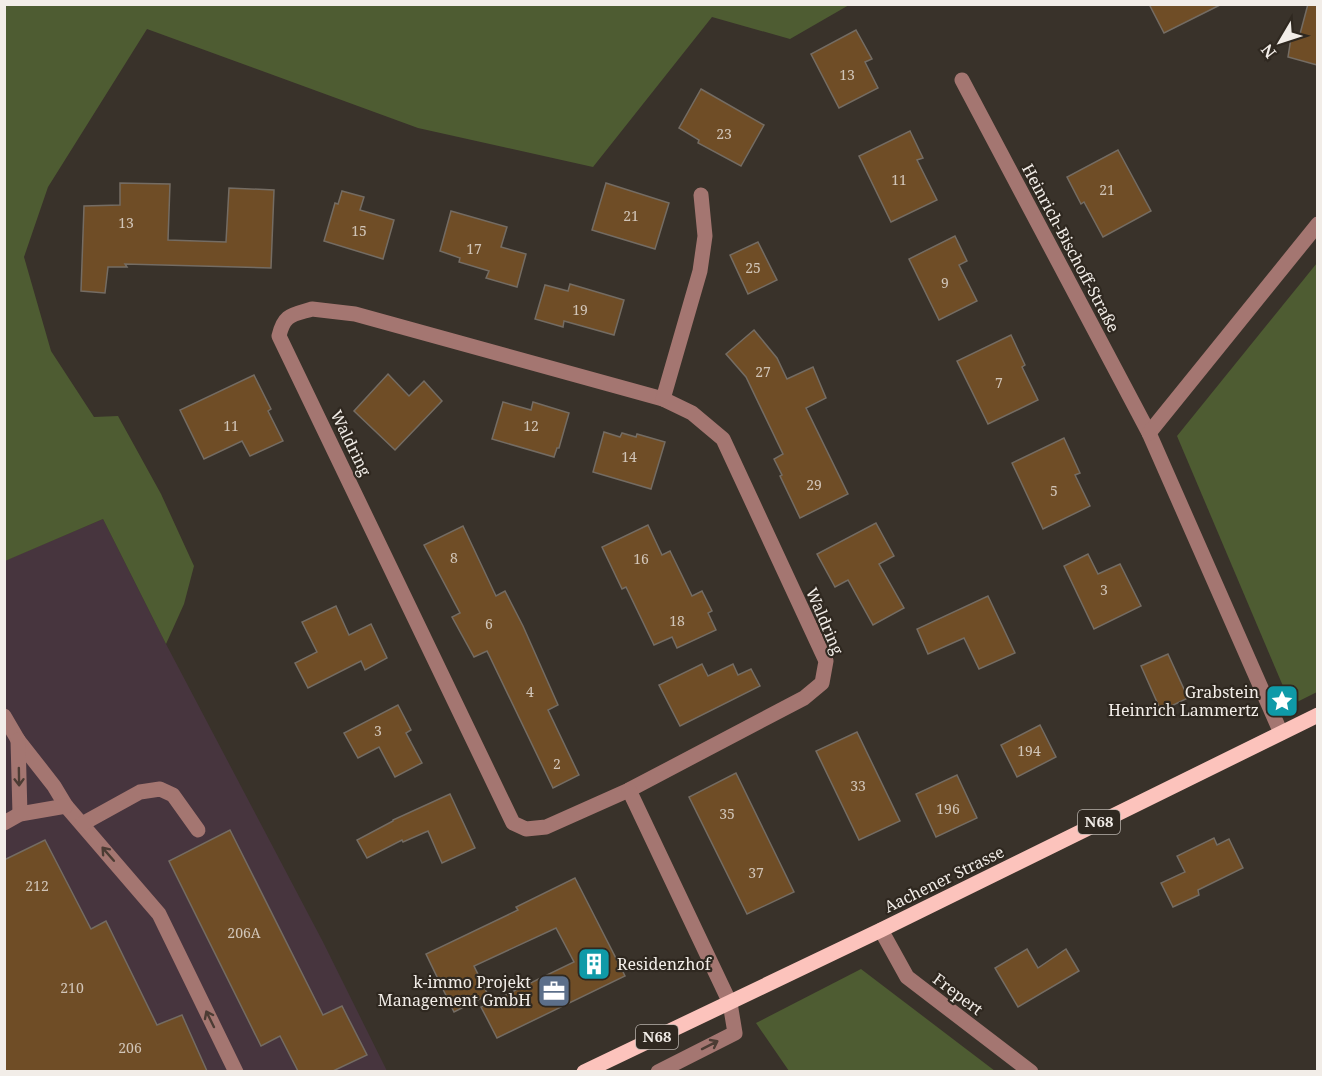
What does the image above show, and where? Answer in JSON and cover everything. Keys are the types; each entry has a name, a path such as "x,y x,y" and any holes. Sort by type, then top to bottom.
{"main road":[{"name":"Aachener Strasse","path":"584,1071 730,1003 1317,715"}],"street":[{"name":"Heinrich-Bischoff-Straße","path":"962,80 1149,433 1281,733"},
{"path":"663,399 700,271 705,236 701,195"},
{"path":"1149,433 1317,224"},
{"name":"Waldring","path":"312,309 355,314 663,399 692,413 723,439 826,661 822,683 804,698 629,790 546,827 526,829 513,823 279,336 282,323 291,315 312,309"},
{"path":"4,716 18,740 54,786 66,806 159,914 236,1071"},
{"path":"18,740 20,814"},
{"path":"82,824 140,792 160,789 173,795 198,830"},
{"path":"629,790 730,1003 735,1033 658,1071"},
{"path":"4,823 20,814 66,806"},
{"name":"Frepert","path":"880,930 907,977 1031,1071"}],"shaded area":[{"path":"103,519 323,942 387,1071 5,1071 4,561"}],"green space":[{"path":"5,4 849,5 790,39 712,17 593,167 418,128 147,29 48,187 24,257 51,351 94,417 118,416 161,494 194,566 184,604 166,644 103,519 5,561"},
{"path":"1317,263 1317,692 1291,705 1177,436"},
{"path":"861,969 995,1071 789,1071 756,1023"}],"building":[{"path":"1149,4 1222,4 1164,33"},
{"path":"1308,4 1317,4 1317,65 1288,57 1292,32 1300,34"},
{"path":"856,30 872,59 865,62 878,88 839,108 811,54"},
{"path":"701,89 764,125 741,166 698,143 699,140 679,128"},
{"path":"910,131 923,158 917,160 937,200 891,222 859,156"},
{"path":"1118,150 1151,211 1103,237 1084,202 1081,204 1067,177"},
{"path":"120,183 170,184 168,240 226,242 229,188 274,190 271,268 125,264 127,267 108,267 105,293 81,291 84,206 120,205"},
{"path":"606,183 669,203 655,249 592,230"},
{"path":"342,191 364,197 360,210 394,220 383,259 324,241 335,203 338,204"},
{"path":"451,211 507,227 501,247 526,254 517,287 486,278 489,271 459,262 460,258 440,251"},
{"path":"955,236 967,261 959,265 977,301 939,320 909,259"},
{"path":"758,242 777,280 748,294 730,255"},
{"path":"570,284 624,300 614,335 564,321 563,327 535,319 545,285 568,291"},
{"path":"754,330 777,358 787,379 813,367 826,398 806,408 848,494 800,518 774,459 783,454 746,377 726,354"},
{"path":"1011,335 1025,365 1022,367 1038,400 988,424 957,361"},
{"path":"388,374 409,396 424,381 442,401 395,450 354,411"},
{"path":"254,375 271,409 268,411 283,441 250,456 242,441 204,459 180,410"},
{"path":"503,402 531,410 533,402 569,413 559,448 554,457 492,439"},
{"path":"604,432 620,437 622,433 636,437 637,434 665,442 651,489 593,472"},
{"path":"1064,438 1080,473 1075,475 1090,506 1043,529 1012,463"},
{"path":"876,523 894,556 879,564 904,608 873,625 848,580 835,587 817,554"},
{"path":"648,525 662,555 670,551 692,596 702,591 712,611 708,613 716,630 677,648 672,637 654,645 626,587 622,589 602,547"},
{"path":"463,526 496,596 505,591 558,705 548,710 579,775 553,788 487,651 474,657 452,617 460,613 424,545"},
{"path":"1088,554 1098,574 1120,564 1141,606 1094,629 1064,566"},
{"path":"988,596 1015,653 979,669 964,638 928,654 917,629"},
{"path":"336,606 349,635 371,624 387,658 365,670 361,661 308,688 295,663 317,652 302,622"},
{"path":"1168,654 1188,698 1161,711 1141,666"},
{"path":"702,664 708,676 733,664 738,675 751,669 760,686 680,726 659,685"},
{"path":"398,705 411,730 406,733 422,763 395,777 379,747 358,758 344,733"},
{"path":"1040,725 1056,757 1017,777 1001,745"},
{"path":"857,732 900,821 859,840 816,751"},
{"path":"736,773 794,892 747,914 689,797"},
{"path":"957,775 977,818 936,837 916,794"},
{"path":"450,794 475,848 442,863 428,831 403,842 402,840 367,858 357,840 393,820"},
{"path":"230,830 323,1015 342,1006 367,1055 333,1071 298,1071 280,1036 261,1046 169,861"},
{"path":"1214,838 1217,845 1229,839 1243,868 1198,890 1199,895 1173,907 1161,883 1185,872 1177,856"},
{"path":"45,840 91,929 106,921 157,1025 182,1015 207,1071 4,1071 4,860"},
{"name":"Residenzhof","path":"575,878 625,976 497,1038 481,1007 574,962 556,928 474,966 488,995 454,1012 426,954 518,910 516,907"},
{"path":"1027,949 1038,968 1066,949 1079,971 1018,1007 995,968"}],"place":[{"name":"Grabstein Heinrich Lammertz","path":"1282,701"},
{"name":"Residenzhof","path":"594,964"},
{"name":"k-immo Projekt Management GmbH","path":"554,991"}]}
